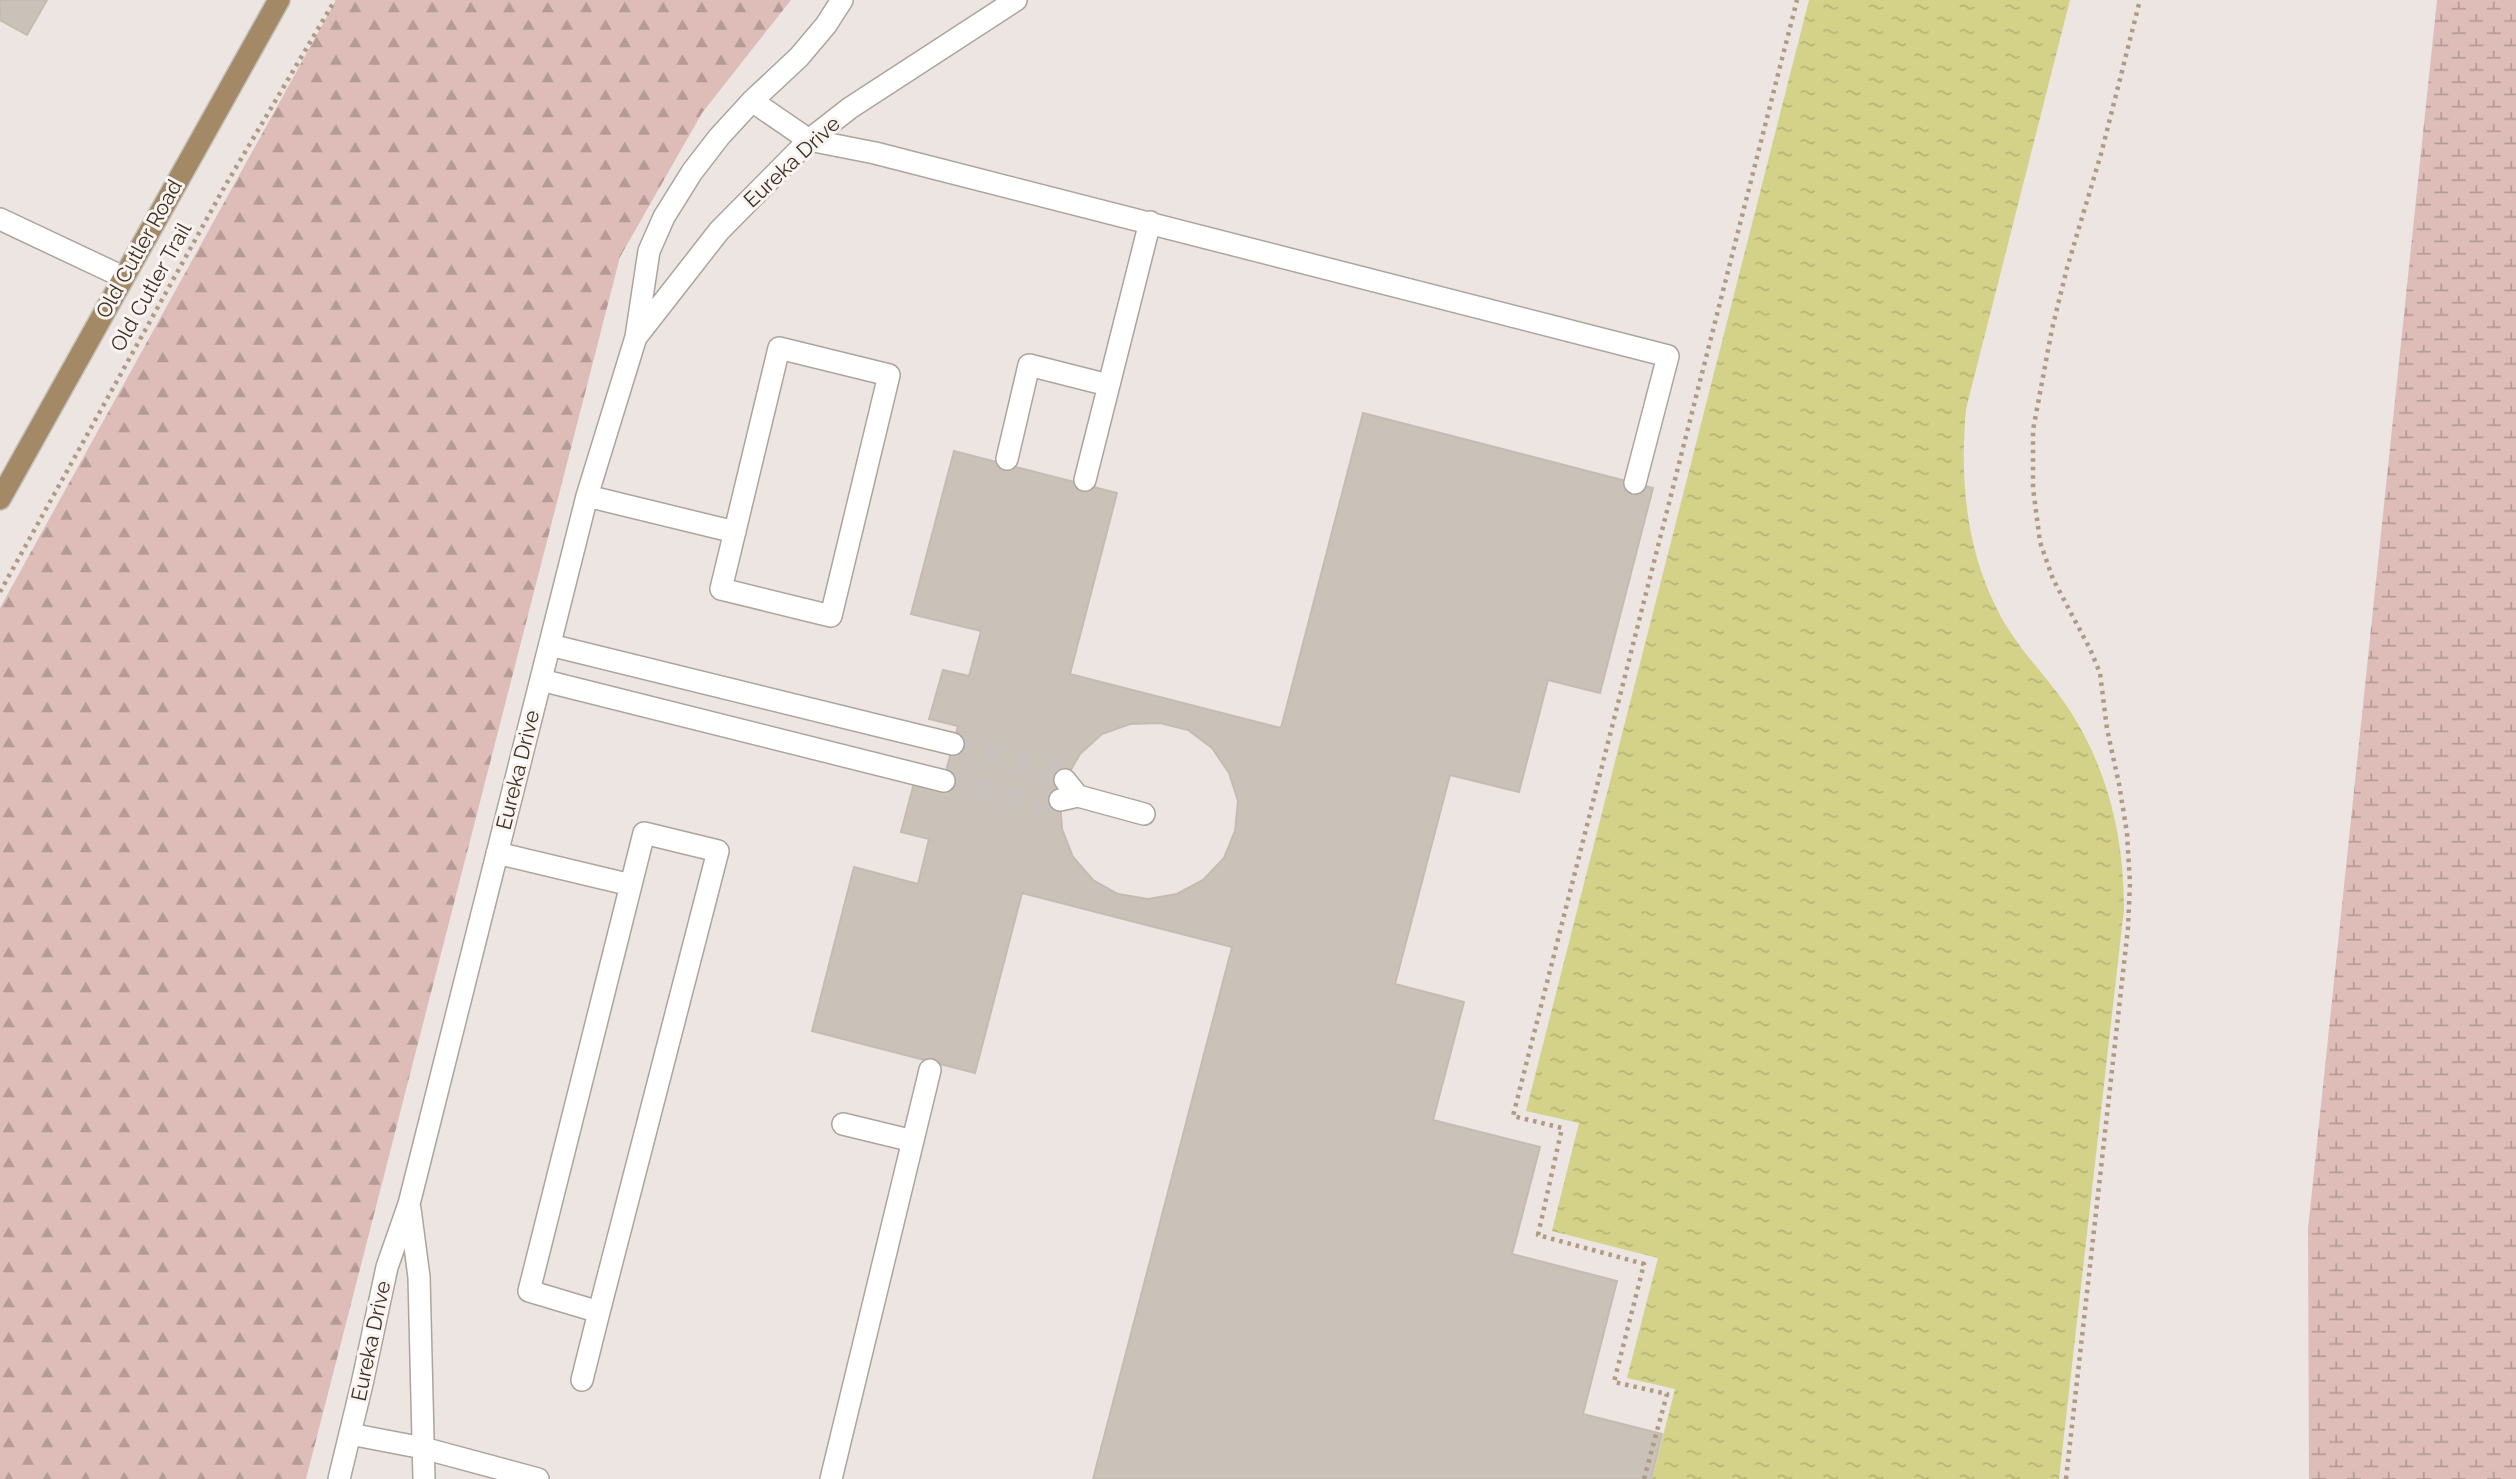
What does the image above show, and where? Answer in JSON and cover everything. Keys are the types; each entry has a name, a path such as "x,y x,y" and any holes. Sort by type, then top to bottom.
{"main road":[{"name":"Old Cutler Road","path":"0,499 279,0"}],"street":[{"name":"Eureka Drive","path":"339,1479 387,1267 410,1204 587,496 636,337 649,251 664,217 692,172 752,101 799,57 826,25 842,0"},
{"name":"Eureka Drive","path":"636,337 719,231 809,140 850,108 1016,0"},
{"path":"752,101 809,140 875,153 1150,222 1668,356 1635,483"},
{"path":"0,219 124,277"},
{"path":"1085,480 1150,222"},
{"path":"779,348 889,375 831,616 721,589 735,533 779,348"},
{"path":"1007,458 1029,365 1108,385"},
{"path":"587,496 735,533"},
{"path":"550,645 953,744"},
{"path":"541,680 944,780"},
{"path":"1068,792 1144,814"},
{"path":"582,1380 718,851 644,833 528,1291 599,1312"},
{"path":"497,852 631,886"},
{"path":"831,1479 930,1070"},
{"path":"843,1124 913,1141"},
{"name":"Eureka Drive","path":"410,1204 419,1278 424,1479"},
{"path":"350,1434 423,1448 538,1479"}],"path":[{"name":"Old Cutler Trail","path":"0,592 225,186 335,0"},
{"path":"1644,1479 1667,1394 1614,1382 1644,1264 1538,1235 1562,1128 1513,1116 1797,0"},
{"path":"2066,1479 2128,928 2130,883 2127,833 2107,729 2100,673 2057,588 2040,542 2033,488 2033,430 2064,280 2108,131 2140,0"}],"green space":[{"path":"336,0 791,0 702,113 620,257 306,1479 0,1479 0,608"},
{"path":"2437,0 2516,0 2516,1479 2309,1479 2308,1229"}],"water":[{"path":"1809,0 2070,0 1966,409 1964,434 1967,510 1977,559 2003,620 2064,702 2092,750 2110,801 2121,854 2124,909 2059,1479 1652,1479 1675,1389 1627,1378 1658,1258 1552,1231 1579,1123 1526,1111"}],"building":[{"path":"0,0 47,0 27,35 0,20"},
{"path":"1363,413 1653,488 1600,693 1548,680 1519,792 1450,775 1395,984 1464,1002 1433,1120 1540,1147 1512,1254 1617,1281 1583,1414 1662,1434 1651,1479 1093,1479 1232,947 1022,893 975,1073 812,1031 854,867 918,884 929,839 901,832 914,783 941,790 958,726 929,719 943,670 969,676 981,631 911,614 954,451 1117,493 1070,674 1281,728","holes":["1160,723 1188,730 1212,748 1229,773 1238,801 1235,831 1224,858 1203,880 1177,894 1148,899 1118,894 1093,880 1073,857 1062,829 1060,800 1065,780 1080,754 1102,734 1130,724"]}],"tunnel":[{"path":"953,744 1054,769 1065,780"},
{"path":"944,781 1042,804 1060,800"}]}
